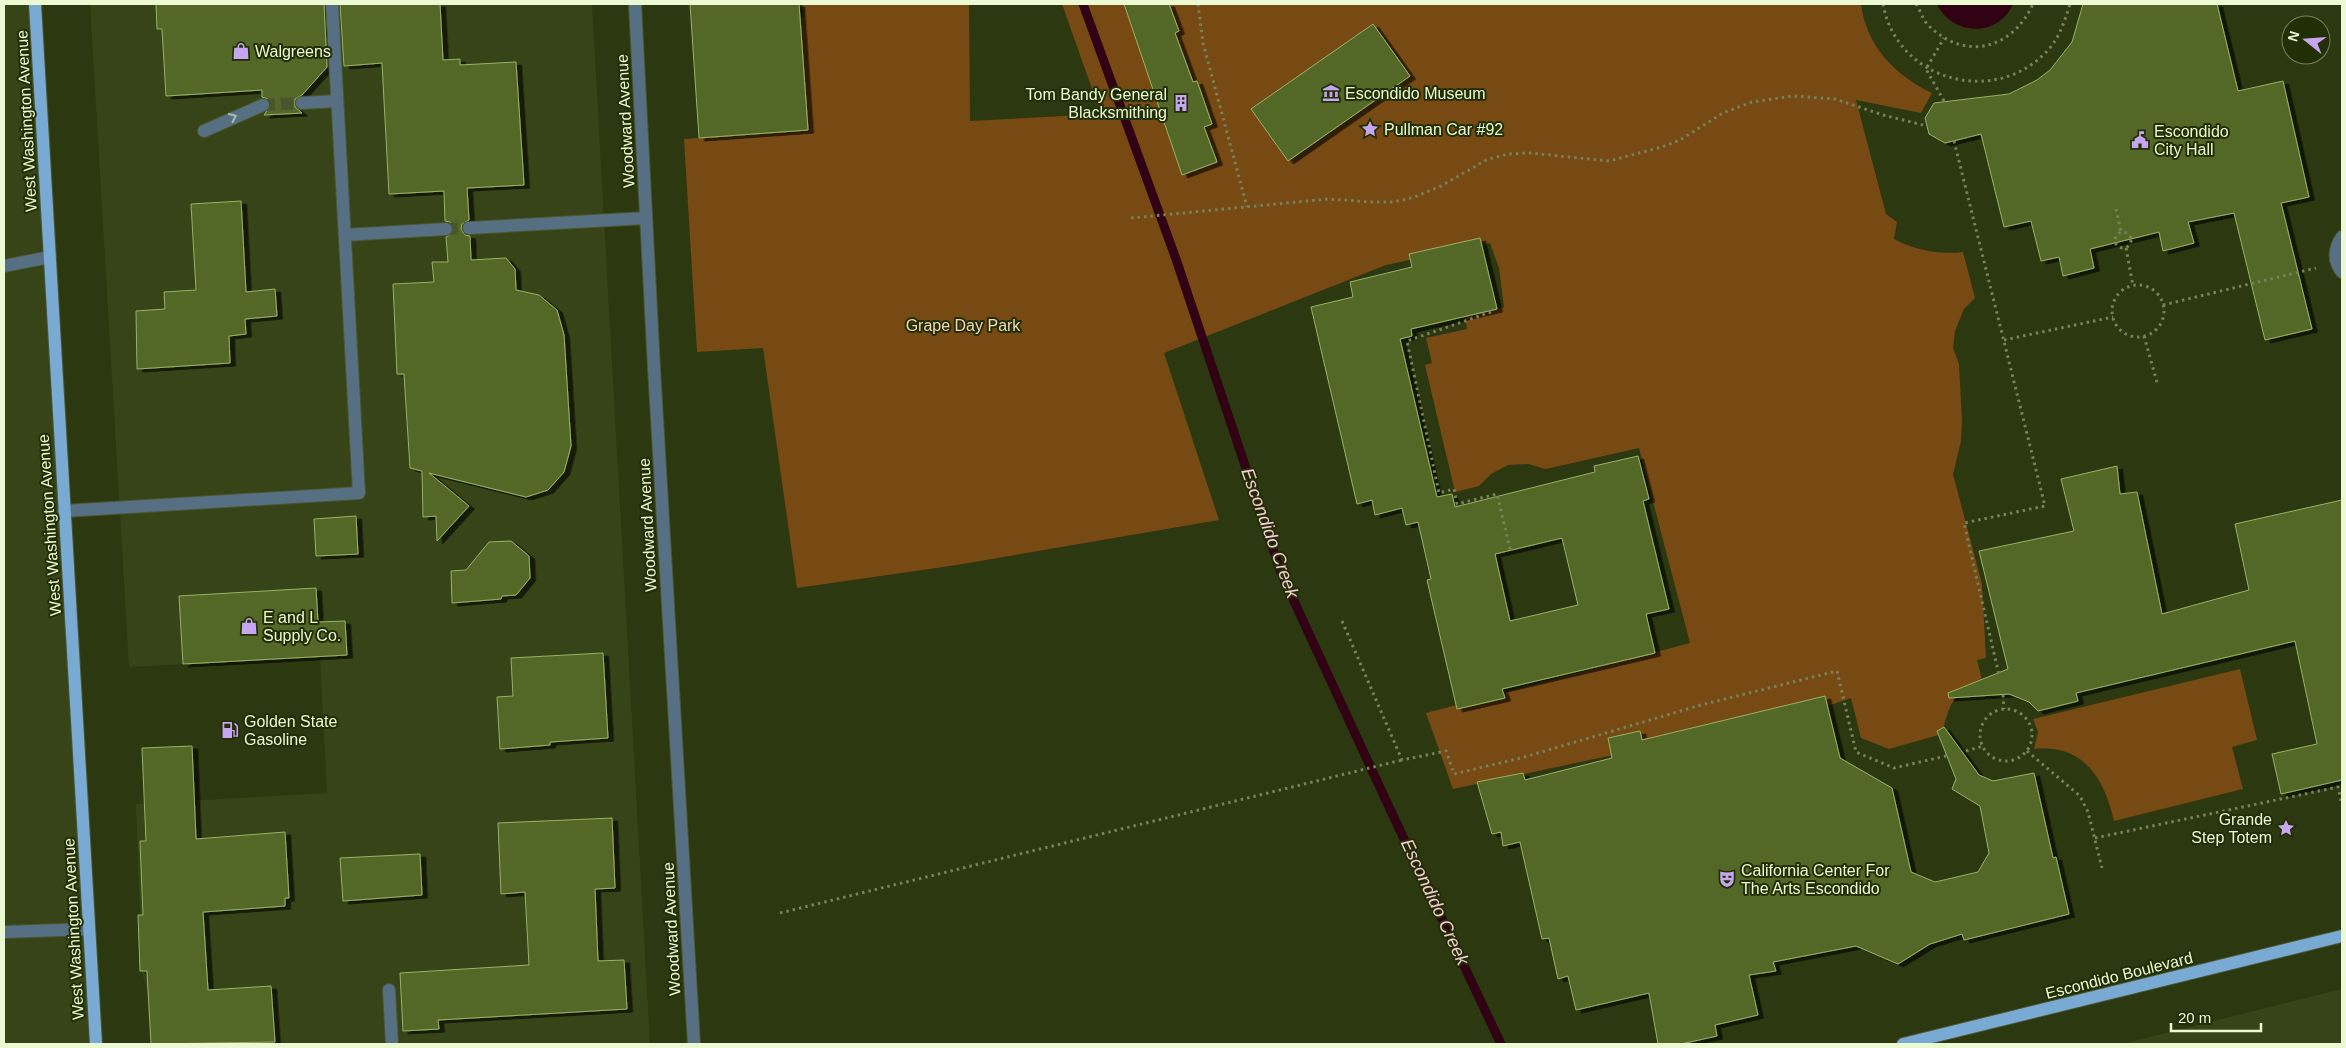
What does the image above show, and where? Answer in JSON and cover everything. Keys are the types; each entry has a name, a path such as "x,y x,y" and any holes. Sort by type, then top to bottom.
{"main road":[{"name":"West Washington Avenue","path":"35,4 96,1044"},
{"name":"Escondido Boulevard","path":"1903,1044 2342,936"}],"street":[{"path":"64,511 359,493 332,4"},
{"name":"Woodward Avenue","path":"635,4 694,1044"},
{"path":"302,103 337,101"},
{"path":"204,130 263,105"},
{"path":"469,228 646,218"},
{"path":"345,235 446,229"},
{"path":"2339,268 2337,244 2342,237"},
{"path":"4,266 50,257"},
{"path":"4,932 89,928"},
{"path":"389,990 392,1044"}],"path":[{"path":"1198,4 1203,43 1247,207"},
{"path":"1883,4 1885,15 1894,36 1908,54 1926,68 1951,79 1978,83 2005,78 2030,67 2050,48 2064,25 2070,4"},
{"path":"1916,4 1926,23 1944,38 1959,45 1978,47 1997,43 2014,33 2026,18 2033,4"},
{"path":"1926,68 1944,38"},
{"path":"1926,68 1944,101"},
{"path":"1131,218 1328,199 1372,202 1412,198 1441,186 1488,159 1509,154 1542,153 1586,160 1609,160 1662,147 1680,140 1723,113 1752,102 1793,96 1835,99 1883,115 1927,126"},
{"path":"1954,141 2045,506 1964,523 1999,675"},
{"path":"2116,209 2121,232"},
{"path":"2121,232 2127,232 2131,236 2132,242 2126,248 2120,248 2115,242 2116,235 2121,232"},
{"path":"2126,248 2133,286"},
{"path":"2163,305 2339,268"},
{"path":"2133,286 2145,286 2153,290 2163,305 2164,313 2158,327 2144,336 2128,335 2121,330 2113,317 2115,300 2120,292 2133,286"},
{"path":"1491,312 1407,341 1439,492 1454,489 1456,504 1497,494 1511,553"},
{"path":"2004,340 2113,317"},
{"path":"2144,336 2158,386"},
{"path":"1342,621 1402,760"},
{"path":"780,912 1278,788 1402,760 1446,751 1454,774 1521,758 1701,706 1837,672 1856,752 1894,768 1946,756"},
{"path":"2003,695 2004,709"},
{"path":"2004,709 2020,713 2027,719 2032,735 2027,751 2021,757 2005,761 1989,754 1983,746 1981,731 1989,716 2004,709"},
{"path":"1966,751 1983,746"},
{"path":"2027,751 2080,796 2088,812 2102,868"},
{"path":"2095,838 2338,786 2342,805"}],"shaded area":[{"path":"4,4 35,4 96,1044 4,1044"},
{"path":"90,4 592,4 650,1044 150,1044 147,991 142,972 136,804 327,793 320,657 129,667"},
{"path":"1937,4 2013,4 2006,15 1997,23 1975,29 1953,22 1944,15"},
{"path":"2342,989 2342,1044 2122,1044"}],"green space":[{"name":"Grape Day Park","path":"802,4 969,4 970,121 1101,114 1062,4 1861,4 1869,33 1885,58 1906,78 1932,93 1921,113 1856,100 1886,214 1897,222 1894,239 1927,251 1963,252 1975,298 1964,309 1955,331 1953,348 1959,364 1962,421 1961,441 1953,474 1982,584 1986,658 1977,660 1982,680 1964,691 1950,706 1942,734 1889,749 1861,738 1851,698 1802,715 1453,789 1426,713 1690,643 1639,448 1546,469 1528,464 1508,465 1491,474 1479,486 1455,492 1425,365 1432,363 1426,338 1467,329 1465,316 1504,307 1499,268 1490,243 1386,265 1164,353 1219,520 957,565 797,588 763,348 697,352 684,139 807,130 800,18 804,18"},
{"path":"2240,669 2257,740 2232,747 2243,789 2114,821 2110,805 2097,778 2079,758 2066,752 2051,749 2034,749 2038,732 2033,719"}],"building":[{"name":"Walgreens","path":"156,4 324,4 327,67 302,95 295,99 295,107 302,113 264,115 271,105 268,99 262,97 262,90 166,96 162,29 157,29"},
{"path":"340,4 440,4 443,60 460,59 460,65 516,62 524,185 467,188 469,220 462,224 461,229 465,235 470,236 471,260 506,258 515,269 516,290 539,295 557,310 564,335 571,446 564,472 548,490 526,497 429,473 469,506 437,541 436,516 423,517 422,471 410,468 404,374 397,374 393,284 434,282 432,262 448,262 446,237 453,233 454,228 450,222 445,221 444,191 389,194 382,63 344,66"},
{"path":"690,4 799,4 808,130 699,138"},
{"name":"Tom Bandy General Blacksmithing","path":"1124,4 1169,4 1179,31 1175,33 1193,82 1197,81 1212,124 1204,127 1217,162 1182,175"},
{"name":"Escondido City Hall","path":"2083,4 2217,4 2238,91 2283,81 2309,197 2281,203 2312,329 2265,340 2234,213 2188,222 2194,243 2163,251 2159,232 2090,249 2094,268 2063,276 2059,257 2041,261 2031,221 2004,227 1981,134 1945,143 1929,134 1925,118 1934,103 2009,94 2037,80 2050,70 2072,42"},
{"name":"Escondido Museum","path":"1373,24 1410,76 1288,161 1251,109"},
{"path":"241,201 246,292 275,289 277,316 245,319 246,334 229,336 230,363 137,369 136,311 165,309 164,292 196,290 191,204"},
{"path":"1480,238 1497,309 1411,329 1412,336 1400,339 1437,497 1452,494 1455,507 1595,472 1594,466 1638,456 1649,499 1643,501 1669,609 1646,614 1655,653 1502,689 1505,698 1457,709 1427,580 1431,579 1418,522 1406,525 1402,508 1375,515 1372,500 1357,504 1311,307 1353,297 1350,282 1412,267 1409,254","holes":["1562,538 1578,605 1510,621 1495,554"]},
{"path":"2117,466 2120,494 2137,492 2162,614 2249,590 2235,524 2342,500 2342,780 2281,794 2272,754 2317,744 2295,641 2076,693 2078,701 2038,711 2029,702 2009,694 1949,698 1948,693 2008,669 1979,551 2074,531 2061,479"},
{"path":"356,516 358,554 316,556 314,519"},
{"path":"511,541 529,556 530,578 516,595 502,596 501,599 452,603 451,571 466,570 489,542"},
{"path":"316,588 318,622 345,621 347,655 183,664 179,596"},
{"path":"603,653 608,738 550,742 550,745 500,749 497,697 513,696 511,658"},
{"path":"1825,696 1840,758 1892,788 1911,872 1935,882 1978,872 1989,853 1980,806 1952,789 1956,779 1937,731 1944,727 1979,775 1993,781 2034,773 2053,858 2056,857 2069,914 1964,940 1962,934 1930,944 1898,964 1856,946 1773,962 1776,971 1749,975 1758,1015 1715,1025 1717,1036 1681,1044 1658,1044 1649,993 1576,1010 1568,976 1558,979 1549,938 1542,939 1520,842 1503,846 1501,832 1492,834 1477,782 1523,773 1525,780 1612,758 1608,738 1640,731 1642,740"},
{"path":"192,746 196,839 285,832 289,898 285,898 285,906 203,912 208,990 271,986 275,1042 151,1044 147,971 140,971 138,915 143,915 140,841 146,841 142,748"},
{"path":"612,818 615,888 595,889 598,961 624,960 627,1009 438,1020 439,1029 403,1031 400,973 529,965 525,892 501,894 498,823"},
{"path":"420,854 422,895 343,901 340,858"}],"waterway":[{"name":"Escondido Creek","path":"1083,4 1176,259 1281,573 1501,1044"}],"tunnel":[{"path":"263,105 302,103"},
{"path":"446,229 469,228"}],"place":[{"name":"Walgreens","path":"241,51"},
{"name":"Escondido Museum","path":"1331,93"},
{"name":"Tom Bandy General Blacksmithing","path":"1181,103"},
{"name":"Pullman Car #92","path":"1370,129"},
{"name":"Escondido City Hall","path":"2140,140"},
{"name":"E and L Supply Co.","path":"249,626"},
{"name":"Golden State Gasoline","path":"230,730"},
{"name":"Grande Step Totem","path":"2286,828"},
{"name":"California Center For The Arts Escondido","path":"1727,879"}]}
